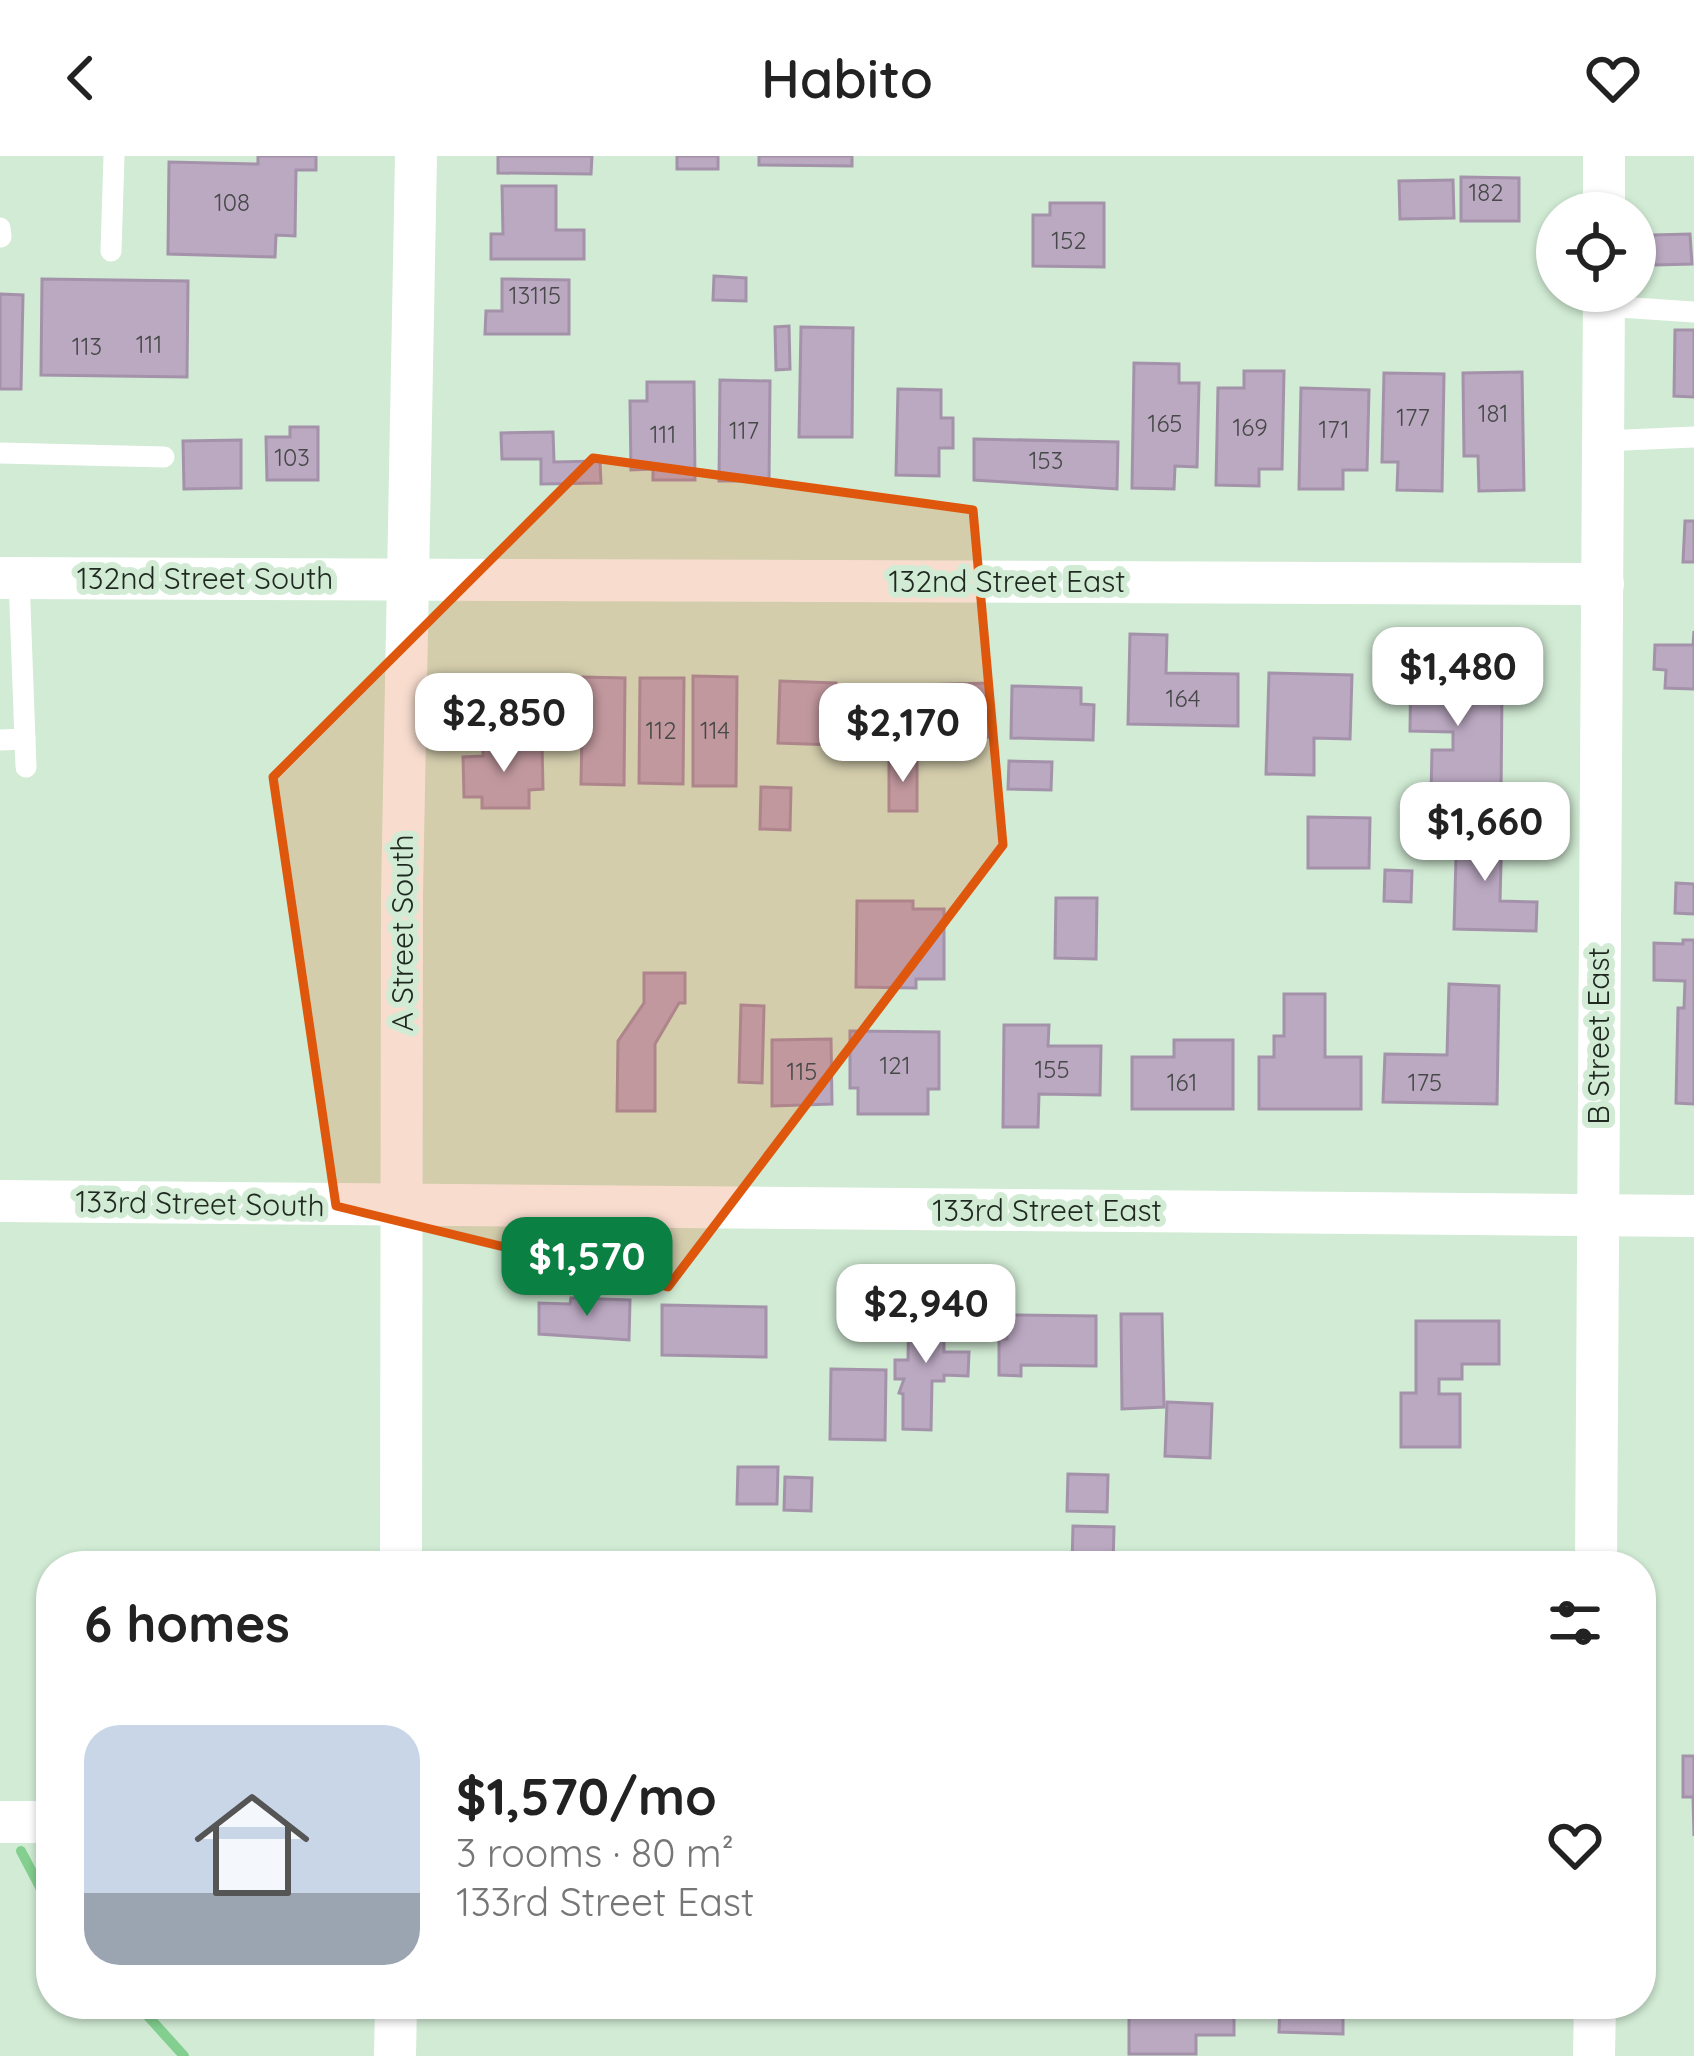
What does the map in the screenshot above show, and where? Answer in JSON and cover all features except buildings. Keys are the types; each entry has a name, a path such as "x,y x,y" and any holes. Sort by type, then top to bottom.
{"street":[{"name":"A Street South","path":"400,1551 399,1206 416,156"},
{"path":"1604,156 1604,192"},
{"name":"B Street East","path":"1596,1551 1604,312"},
{"name":"132nd Street South","path":"9,578 410,580"},
{"name":"132nd Street East","path":"410,580 1603,584"},
{"name":"133rd Street South","path":"0,1201 399,1206"},
{"name":"133rd Street East","path":"399,1206 1694,1216"},
{"path":"0,1822 36,1822"},
{"path":"395,2056 396,2019"},
{"path":"1594,2019 1594,2056"}],"lane":[{"path":"111,251 114,156"},
{"path":"0,228 1,237"},
{"path":"1656,307 1694,312"},
{"path":"1604,441 1694,437"},
{"path":"0,453 164,457"},
{"path":"9,578 26,767"},
{"path":"0,740 25,739"}],"highlighted area":[{"path":"593,458 973,510 1003,845 668,1287 336,1206 273,777"}],"waterway":[{"path":"21,1851 36,1880"},
{"path":"151,2019 184,2056"}]}
